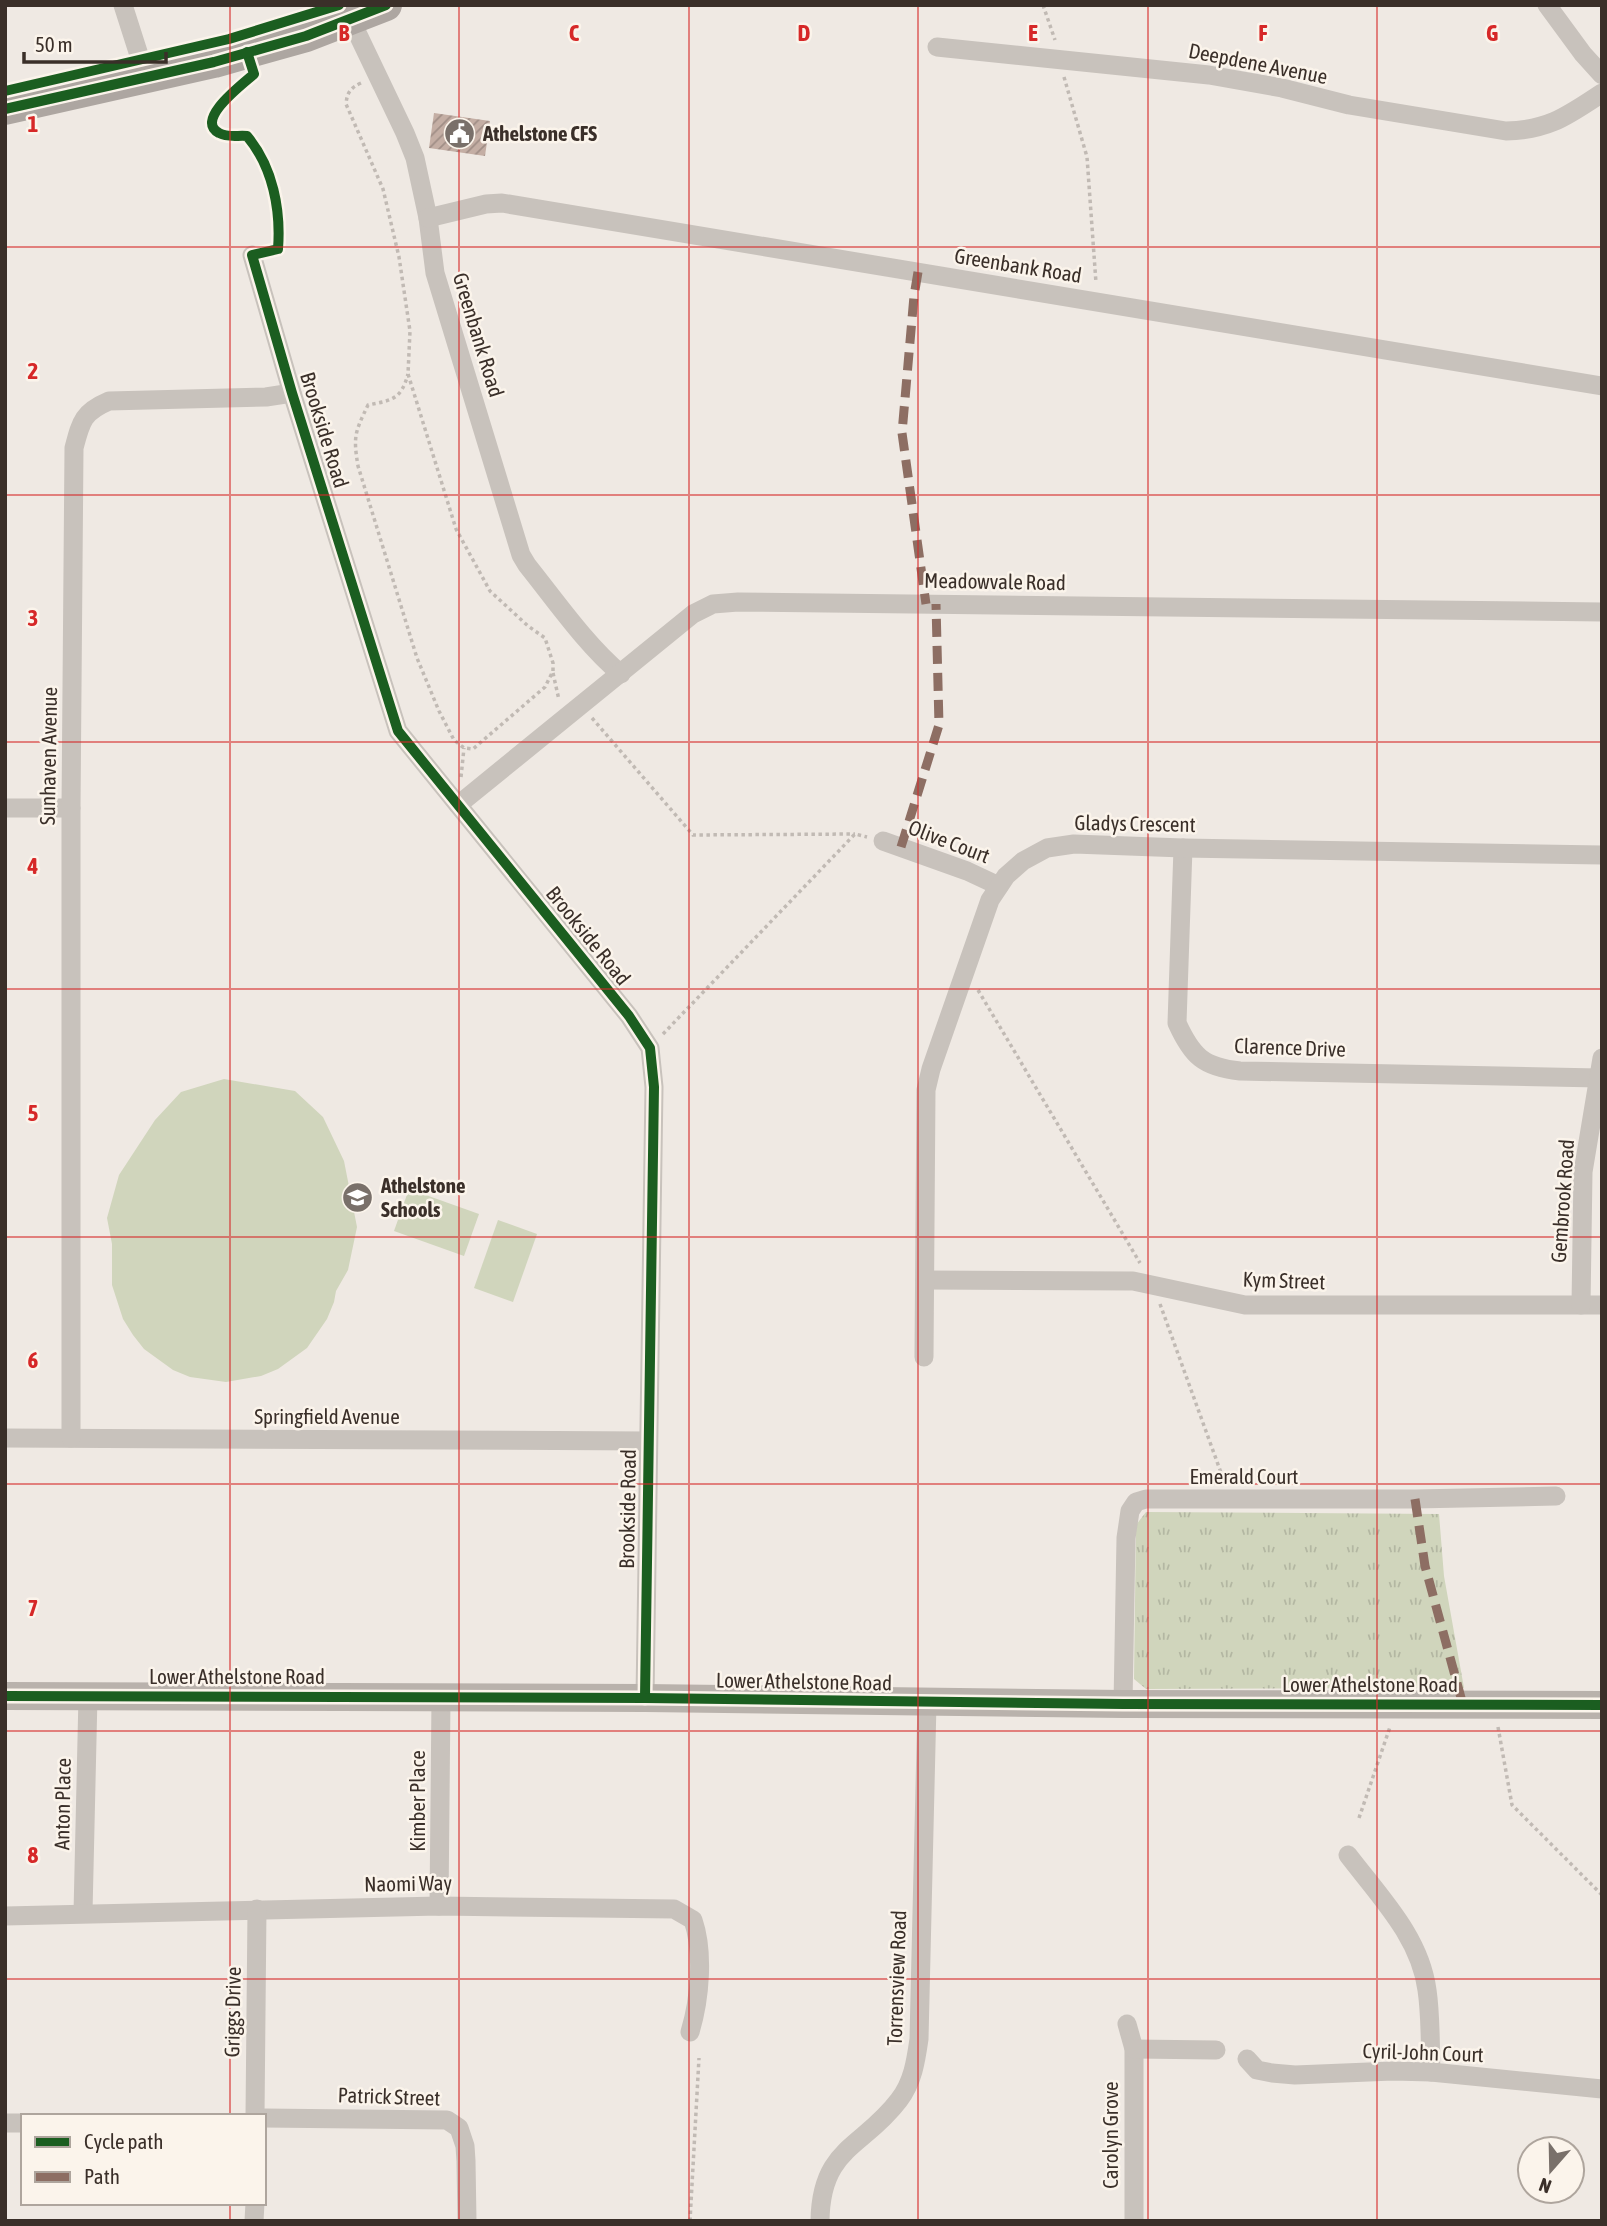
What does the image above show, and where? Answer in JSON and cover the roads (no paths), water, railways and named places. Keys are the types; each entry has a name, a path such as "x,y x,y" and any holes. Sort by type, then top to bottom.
{"main road":[{"path":"5,109 229,39 347,10 386,5"},
{"path":"5,91 143,68"}],"street":[{"path":"123,5 143,68"},
{"path":"1547,5 1602,75"},
{"name":"Greenbank Road","path":"347,10 415,158 428,218 435,273 521,555 575,624 621,674"},
{"name":"Deepdene Avenue","path":"937,47 1063,67 1209,75 1282,88 1349,105 1506,131 1526,131 1546,126 1564,118 1602,93"},
{"name":"Greenbank Road","path":"428,218 486,204 502,203 1602,386"},
{"name":"Brookside Road","path":"252,255 292,393 398,731 629,1016 650,1048 654,1087 645,1698"},
{"name":"Sunhaven Avenue","path":"71,1438 74,448 80,426 93,408 109,401 266,397 292,393"},
{"name":"Meadowvale Road","path":"458,805 693,614 713,604 738,602 1602,612"},
{"path":"5,808 71,808"},
{"name":"Olive Court","path":"883,841 967,871 999,886"},
{"name":"Gladys Crescent","path":"924,1357 926,1090 990,900 1006,876 1023,861 1047,848 1074,844 1602,855"},
{"name":"Clarence Drive","path":"1183,848 1177,1023 1185,1040 1201,1059 1219,1069 1240,1072 1599,1078"},
{"name":"Gembrook Road","path":"1581,1305 1583,1172 1602,1058"},
{"name":"Kym Street","path":"925,1280 1133,1281 1245,1305 1602,1305"},
{"name":"Springfield Avenue","path":"5,1438 648,1441"},
{"name":"Emerald Court","path":"1123,1704 1126,1538 1130,1511 1136,1502 1146,1499 1556,1496"},
{"name":"Lower Athelstone Road","path":"5,1696 1602,1705"},
{"name":"Anton Place","path":"83,1913 88,1696"},
{"name":"Kimber Place","path":"439,1906 441,1697"},
{"name":"Torrensview Road","path":"820,2221 821,2193 828,2174 840,2156 900,2098 910,2082 916,2063 919,2039 927,1703"},
{"path":"1348,1856 1402,1925 1414,1945 1427,1990 1431,2072"},
{"name":"Naomi Way","path":"5,1916 439,1906 674,1909 693,1920 699,1938 696,2010 690,2032"},
{"name":"Griggs Drive","path":"255,2114 257,1909"},
{"name":"Carolyn Grove","path":"1127,2024 1134,2049 1134,2221"},
{"path":"1134,2049 1216,2050"},
{"name":"Cyril-John Court","path":"1247,2059 1257,2070 1295,2075 1431,2072 1602,2089"},
{"name":"Patrick Street","path":"266,2118 447,2120 459,2127 465,2146 467,2221"}],"place":[{"name":"Athelstone CFS","path":"460,134"},
{"name":"Athelstone Schools","path":"358,1198"}]}
